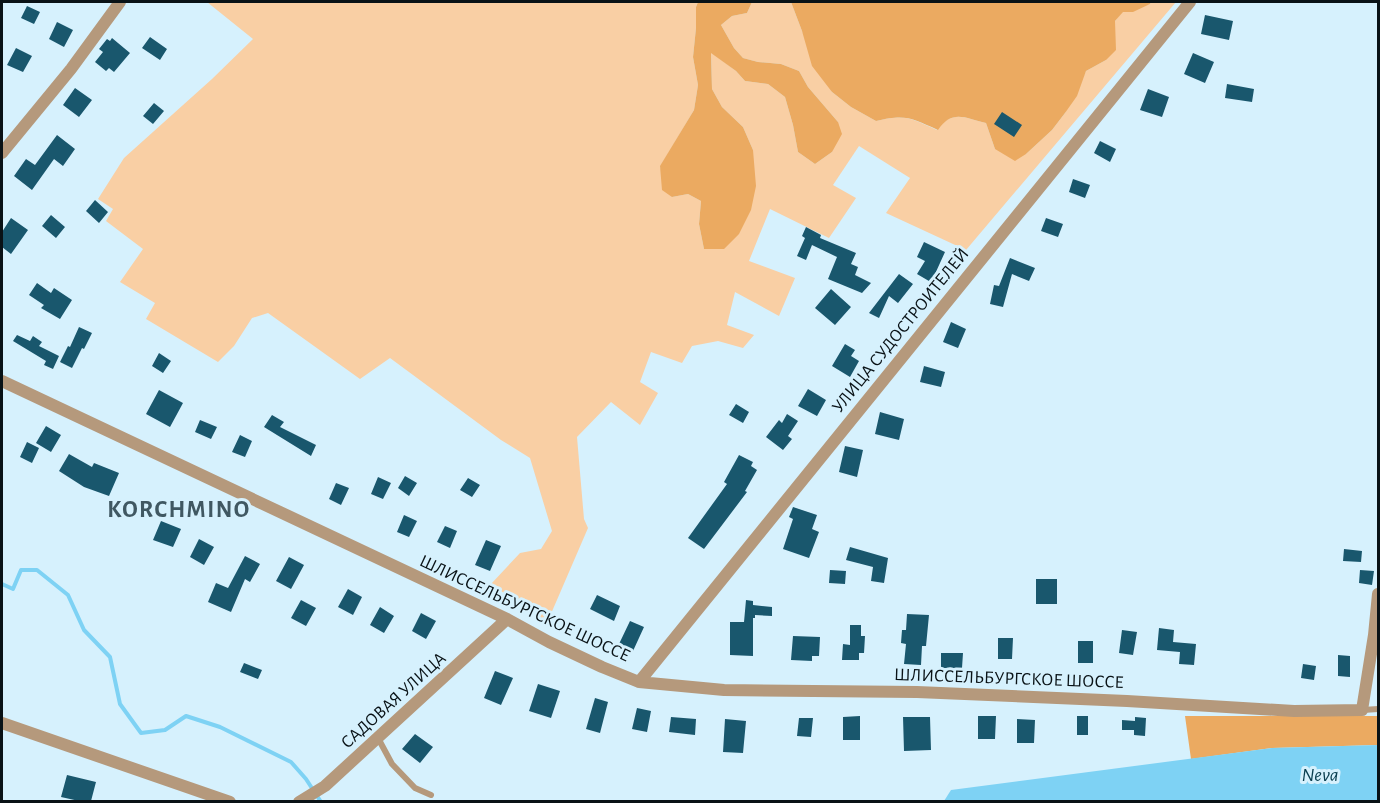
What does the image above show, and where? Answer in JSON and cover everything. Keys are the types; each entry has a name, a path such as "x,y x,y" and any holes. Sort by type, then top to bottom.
{"street":[{"path":"2,153 71,69 120,2"},
{"name":"УЛИЦА СУДОСТРОИТЕЛЕЙ","path":"639,681 1190,2"},
{"name":"ШЛИССЕЛЬБУРГСКОЕ ШОССЕ","path":"2,381 507,619 602,667 639,681 724,690 916,692 1294,711 1362,710"},
{"path":"1362,710 1378,594"},
{"name":"САДОВАЯ УЛИЦА","path":"302,800 325,786 507,619"},
{"path":"2,723 230,801"}],"lane":[{"path":"1362,710 1378,709"},
{"path":"378,737 392,764 415,788 432,795"}],"shaded area":[{"path":"207,2 698,2 693,57 698,85 694,110 660,167 672,197 688,194 701,201 699,224 704,249 753,150 743,127 722,107 712,89 711,52 745,81 768,84 785,97 798,152 815,164 832,152 838,122 808,87 799,71 781,64 743,58 734,48 721,25 732,16 747,13 752,2 791,2 802,31 832,92 851,107 876,121 908,118 937,130 948,119 965,117 986,123 995,149 1026,154 1052,130 1065,113 1086,71 1106,60 1115,21 1123,11 1151,2 1176,2 966,250 886,213 910,178 859,146 833,185 856,198 829,238 770,209 749,261 795,278 779,316 735,292 727,325 754,335 743,348 718,341 692,346 682,363 651,352 640,382 658,393 640,425 611,402 577,437 584,519 588,528 547,623 491,584 520,553 541,549 552,531 530,458 501,440 390,358 360,379 268,313 252,318 234,346 218,362 146,319 155,303 120,282 143,249 106,221 113,209 98,199 124,158 253,39"},
{"path":"698,2 752,2 747,13 732,16 721,25 734,48 743,58 781,64 799,71 808,87 838,122 842,134 832,152 815,164 798,152 785,97 768,84 745,81 736,71 711,53 712,89 722,107 743,127 753,150 756,186 751,210 739,234 724,249 704,249 699,224 701,201 688,194 672,197 662,190 660,166 694,110 698,85 693,57"},
{"path":"791,2 1151,2 1133,12 1123,12 1115,21 1116,50 1106,60 1086,71 1077,96 1052,130 1015,161 995,149 986,123 965,117 954,117 943,123 938,130 908,118 876,121 851,107 832,92 812,66"},
{"path":"1185,716 1378,716 1378,745 1272,748 1191,759"}],"water":[{"name":"Neva","path":"1378,745 1378,801 944,801 951,790 1272,748"}],"building":[{"path":"27,6 40,12 34,24 21,18"},
{"path":"1205,15 1233,21 1229,40 1201,34"},
{"path":"57,22 73,30 64,47 49,39"},
{"path":"150,37 167,49 160,60 142,48"},
{"path":"112,38 130,53 114,72 109,68 106,71 95,62 103,52 99,49 107,39 110,41"},
{"path":"16,48 32,56 23,72 7,65"},
{"path":"1193,53 1214,62 1205,83 1184,74"},
{"path":"1227,84 1254,89 1252,102 1225,98"},
{"path":"75,88 92,100 79,117 63,105"},
{"path":"1148,89 1169,97 1162,117 1140,110"},
{"path":"154,103 164,111 153,124 143,116"},
{"path":"1002,112 1022,125 1014,137 994,124"},
{"path":"57,135 75,149 63,166 54,159 32,190 14,176 26,159 35,165"},
{"path":"1100,141 1116,149 1110,162 1094,153"},
{"path":"1073,179 1090,185 1085,198 1069,192"},
{"path":"95,200 108,212 99,223 86,211"},
{"path":"51,215 65,227 56,238 42,226"},
{"path":"11,218 28,230 11,254 2,247 2,232"},
{"path":"1046,218 1063,224 1058,237 1041,231"},
{"path":"806,227 821,235 820,238 856,253 851,264 858,267 855,275 871,283 862,293 828,279 837,257 812,245 806,260 797,256 805,238 802,236"},
{"path":"924,242 945,252 935,274 939,276 934,284 917,274 925,261 917,257"},
{"path":"1010,258 1035,268 1029,281 1012,274 1003,307 990,304 994,285 999,286"},
{"path":"899,274 913,284 898,303 889,296 879,318 869,313"},
{"path":"37,283 51,293 54,288 72,300 60,319 41,308 44,305 29,295"},
{"path":"831,289 851,307 835,325 815,308"},
{"path":"951,322 966,329 958,348 943,342"},
{"path":"79,327 92,333 72,368 60,362"},
{"path":"17,335 30,341 33,336 42,342 39,346 59,356 53,369 44,365 46,361 13,341"},
{"path":"845,344 855,350 851,356 859,361 850,377 832,366"},
{"path":"159,353 171,361 163,373 152,366"},
{"path":"924,366 945,372 941,387 920,382"},
{"path":"808,389 826,400 817,416 798,406"},
{"path":"159,390 183,403 170,427 146,414"},
{"path":"736,404 749,412 743,423 729,415"},
{"path":"880,412 904,419 899,440 875,434"},
{"path":"787,414 798,421 788,436 792,439 783,450 766,437 779,420 782,423"},
{"path":"272,415 284,422 280,427 316,445 311,456 264,427"},
{"path":"200,420 217,427 211,439 195,432"},
{"path":"46,426 61,435 51,452 36,443"},
{"path":"240,435 252,441 245,457 232,452"},
{"path":"27,442 39,448 32,463 20,457"},
{"path":"845,446 863,450 857,477 839,472"},
{"path":"69,454 92,467 94,463 119,473 109,496 84,487 59,471"},
{"path":"739,455 753,462 751,466 757,470 745,491 747,492 704,549 688,538 727,484 724,482"},
{"path":"405,476 417,483 409,496 398,488"},
{"path":"378,477 391,483 383,499 371,494"},
{"path":"468,478 480,485 472,497 460,490"},
{"path":"336,483 349,488 341,505 329,499"},
{"path":"793,507 817,515 812,529 819,532 809,558 783,549 793,519 789,517"},
{"path":"404,515 417,521 409,537 397,532"},
{"path":"161,521 181,529 173,547 153,540"},
{"path":"445,526 457,531 450,548 437,542"},
{"path":"199,539 214,547 204,565 190,557"},
{"path":"486,540 501,546 490,571 475,565"},
{"path":"850,547 888,558 884,583 871,581 873,567 846,560"},
{"path":"1344,549 1362,551 1361,562 1343,561"},
{"path":"245,556 260,564 250,582 245,579 231,612 208,602 216,583 228,588"},
{"path":"289,557 304,565 291,589 276,581"},
{"path":"830,570 846,571 845,584 829,583"},
{"path":"1360,570 1374,571 1372,585 1359,583"},
{"path":"1036,579 1057,579 1057,604 1036,604"},
{"path":"348,589 362,597 353,615 338,607"},
{"path":"597,595 620,606 614,621 590,609"},
{"path":"301,600 316,608 306,626 291,618"},
{"path":"746,600 753,601 753,605 772,607 772,616 755,615 753,618 753,656 730,655 730,622 744,622"},
{"path":"380,607 394,616 384,633 370,625"},
{"path":"421,613 436,621 426,639 412,631"},
{"path":"907,614 929,615 926,646 922,646 921,665 904,664 906,644 901,643 902,630 906,630"},
{"path":"630,621 644,627 633,651 619,644"},
{"path":"850,625 861,625 861,636 865,636 864,653 859,653 859,660 842,660 843,644 850,645"},
{"path":"1159,628 1174,630 1173,642 1196,644 1194,665 1179,664 1180,652 1157,650"},
{"path":"1122,630 1137,632 1133,655 1119,653"},
{"path":"793,636 820,637 819,656 812,656 812,661 791,660"},
{"path":"998,638 1013,638 1012,659 998,659"},
{"path":"1078,641 1093,641 1093,663 1078,663"},
{"path":"941,653 963,653 962,668 941,668"},
{"path":"1338,655 1350,656 1350,677 1338,676"},
{"path":"244,663 262,670 258,679 240,672"},
{"path":"1303,664 1316,666 1314,680 1301,678"},
{"path":"495,671 513,678 501,705 484,698"},
{"path":"538,684 560,691 551,718 529,711"},
{"path":"595,698 608,702 600,733 586,729"},
{"path":"637,708 651,711 647,732 632,729"},
{"path":"860,716 860,740 843,740 843,717"},
{"path":"978,716 996,716 995,739 978,739"},
{"path":"1077,716 1088,716 1088,735 1077,735"},
{"path":"671,717 696,719 695,735 669,732"},
{"path":"903,717 930,717 931,750 904,751"},
{"path":"1135,717 1146,718 1145,736 1134,735 1134,730 1122,730 1122,720 1135,721"},
{"path":"799,718 813,718 811,737 797,736"},
{"path":"725,719 746,721 743,753 723,752"},
{"path":"1017,719 1035,720 1034,743 1017,743"},
{"path":"415,734 433,747 420,763 402,749"},
{"path":"67,775 96,782 91,801 61,797"}],"waterway":[{"path":"2,584 13,589 21,570 37,570 68,595 84,630 110,657 120,704 141,733 165,730 186,716 220,727 291,762 321,802"}],"district":[{"name":"KORCHMINO","path":"179,509"}]}
